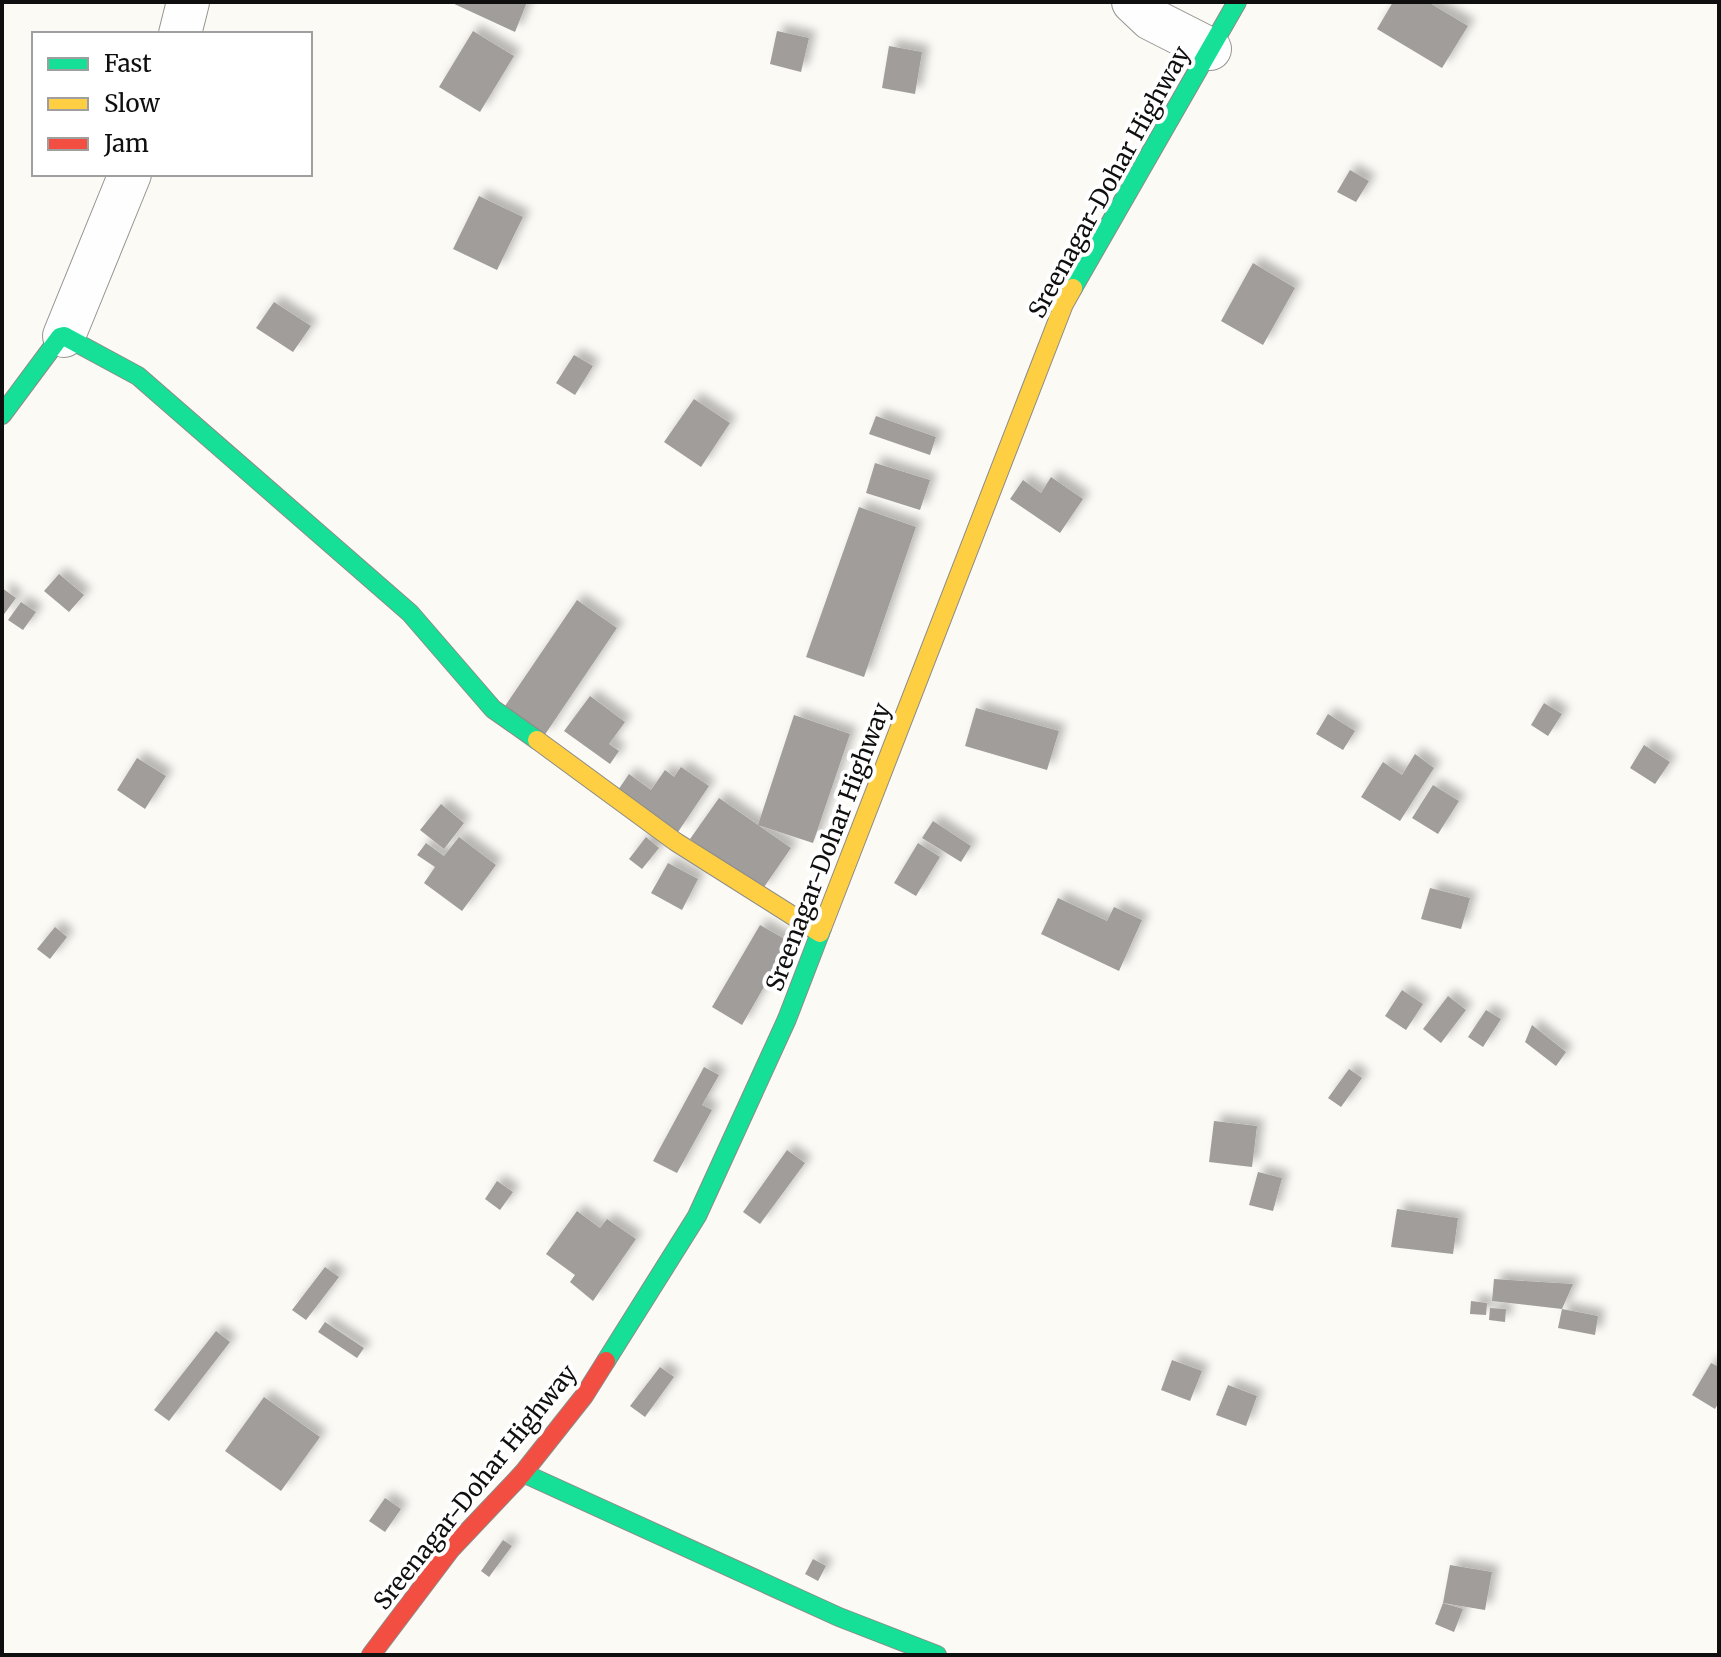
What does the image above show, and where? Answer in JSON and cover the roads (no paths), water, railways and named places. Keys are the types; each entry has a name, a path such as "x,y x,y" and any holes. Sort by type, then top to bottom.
{"main road":[{"name":"Sreenagar-Dohar Highway","path":"371,1655 451,1549 523,1473 584,1396 697,1216 787,1019 1064,304 1237,2"},
{"path":"2,415 60,337 64,336 138,376 410,613 493,709 676,842 820,933"},
{"path":"523,1473 839,1617 937,1655"}],"street":[{"path":"180,32 188,2"},
{"path":"1133,2 1151,19 1210,49"},
{"path":"64,336 129,176"}]}
